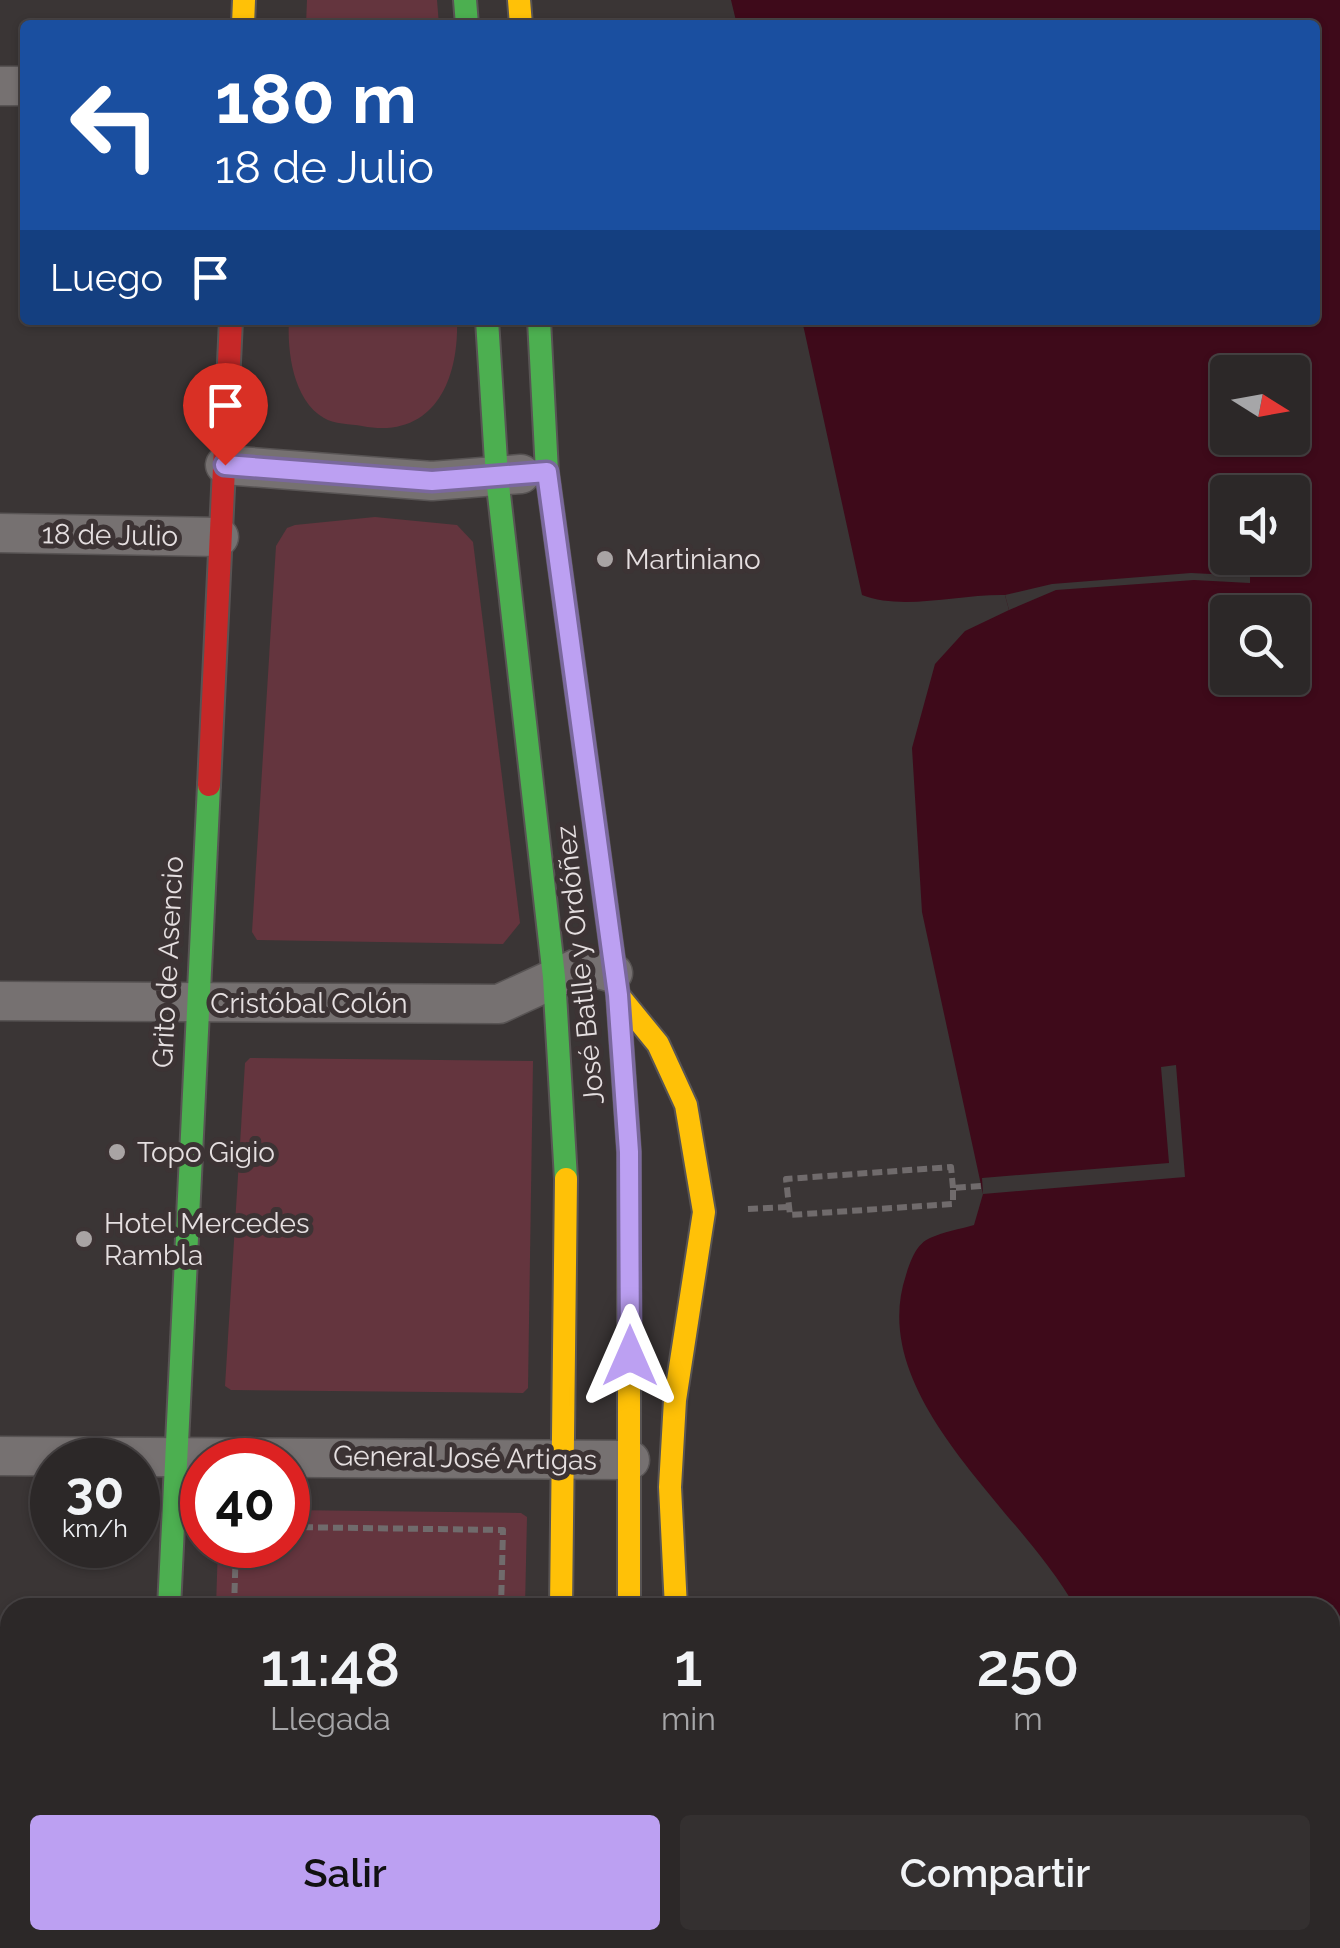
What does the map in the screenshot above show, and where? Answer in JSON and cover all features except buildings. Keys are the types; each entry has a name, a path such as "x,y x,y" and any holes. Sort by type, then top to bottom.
{"street":[{"name":"Grito de Asencio","path":"170,1598 231,325"},
{"path":"486,325 497,477 558,1033 568,1219 562,1598"},
{"name":"José Batlle y Ordóñez","path":"538,325 547,472 616,984 629,1152 629,1598"},
{"path":"225,465 432,481 547,472"},
{"name":"18 de Julio","path":"0,533 220,537"},
{"path":"499,1004 584,965 616,984 658,1044 686,1106 704,1212 675,1400 670,1487 676,1598"},
{"name":"Cristóbal Colón","path":"0,1001 499,1004"},
{"path":"499,1004 592,1050 608,1047 620,1038"},
{"name":"General José Artigas","path":"0,1456 630,1460"}],"path":[{"path":"951,1167 952,1188 953,1204 790,1215 786,1179 951,1167"},
{"path":"952,1188 982,1186"},
{"path":"748,1210 789,1207"},
{"path":"310,1527 503,1530 501,1598"},
{"path":"234,1598 235,1568"}],"shaded area":[{"path":"307,0 437,0 439,20 306,20"},
{"path":"731,0 1340,0 1340,1598 1069,1598 927,1409 908,1365 899,1321 906,1275 921,1244 974,1225 983,1194 922,912 912,748 935,664 965,631 1009,610 1005,595 913,602 862,595 803,325 1320,325 1320,20 736,20"},
{"path":"289,325 457,325 453,364 437,401 408,424 387,428 342,424 314,410 299,387 289,346"},
{"path":"375,517 457,525 473,542 520,923 503,944 257,940 252,932 276,546 287,528 295,525"},
{"path":"250,1058 533,1061 528,1388 523,1393 231,1390 225,1386 245,1063"},
{"path":"310,1510 521,1513 527,1517 525,1598 216,1598 217,1568 310,1568"}],"pier":[{"path":"1191,573 1250,576 1250,583 1194,580 1056,590 1009,610 1005,595 1052,584"},
{"path":"1176,1065 1185,1177 983,1194 982,1178 1169,1163 1161,1067"}],"traffic: fast":[{"path":"465,0 467,20"},
{"path":"487,325 497,477 554,977 566,1179"},
{"path":"539,325 547,472 618,995 629,1152 629,1247"},
{"path":"169,1598 209,785"}],"traffic: slow":[{"path":"243,20 244,0"},
{"path":"519,0 521,20"},
{"path":"618,995 658,1044 686,1105 704,1212 675,1400 670,1487 676,1598"},
{"path":"561,1598 566,1179"},
{"path":"629,1247 629,1598"}],"traffic: jam":[{"path":"209,785 231,325"}],"place":[{"name":"Martiniano","path":"605,559"},
{"name":"Topo Gigio","path":"117,1152"},
{"name":"Hotel Mercedes Rambla","path":"84,1239"}],"route":[{"path":"225,465 432,481 547,472 618,995 629,1152 630,1356"}]}
